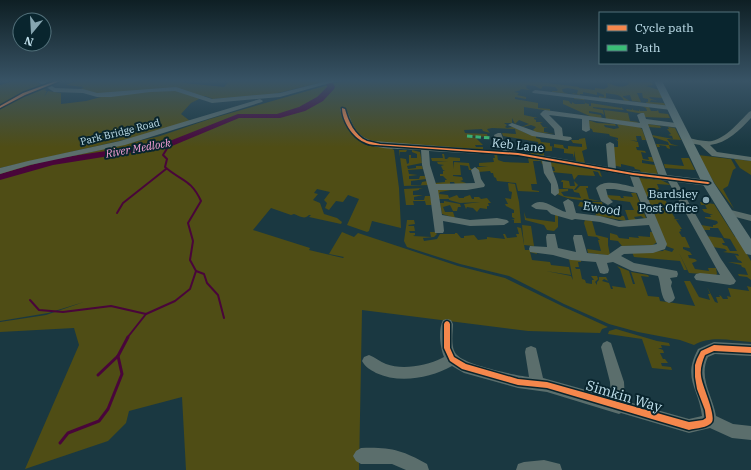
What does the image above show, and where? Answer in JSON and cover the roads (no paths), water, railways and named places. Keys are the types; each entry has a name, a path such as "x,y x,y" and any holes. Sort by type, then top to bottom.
{"highway":[{"path":"669,103 708,183 751,250"}],"street":[{"name":"Park Bridge Road","path":"0,171 28,163 122,143 163,132 252,103"},
{"path":"628,103 671,108"},
{"name":"Keb Lane","path":"343,109 345,120 364,141 380,146 425,149 509,150 633,174 708,183"},
{"path":"559,137 558,128 547,120 544,113 549,112 680,126"},
{"path":"687,140 713,143 731,132 751,113"},
{"path":"585,117 586,130"},
{"path":"643,121 668,178 717,262 730,281 700,277"},
{"path":"512,125 529,129 534,134 568,138"},
{"path":"500,136 501,145 509,150"},
{"path":"703,143 715,154 751,159"},
{"path":"610,144 612,170"},
{"path":"425,149 426,165 432,187 439,231"},
{"path":"546,158 548,173 555,184 555,194"},
{"path":"432,187 485,188 474,174"},
{"path":"614,257 621,250 653,249 661,246 662,244 633,174"},
{"path":"608,202 601,194 600,188 602,187 612,186 639,191"},
{"name":"Ewood","path":"568,202 572,216"},
{"name":"Ewood","path":"536,206 550,207 554,212 572,216 600,218 622,225 652,221"},
{"path":"727,212 751,218"},
{"path":"438,218 473,224 491,222 498,219"},
{"path":"550,237 553,251"},
{"path":"578,238 582,256"},
{"path":"534,249 553,251 571,256 600,258 614,257 632,267 668,274 665,286 669,298"},
{"path":"600,258 604,270"},
{"path":"375,367 404,374 415,373 438,367 452,359 447,348 450,332"},
{"path":"607,347 617,382 619,407"},
{"path":"751,350 714,348 702,353 697,365 697,373 709,411 709,420 732,431 751,433"},
{"path":"530,358 537,383"},
{"name":"Simkin Way","path":"452,359 464,367 490,375 518,382 537,383 689,426 705,423 709,420"},
{"path":"361,456 391,455 402,458 421,470"},
{"path":"524,470 544,468 554,470"}],"waterway":[{"name":"River Medlock","path":"0,177 52,162 169,144 238,116 277,116 302,109 313,103"},
{"name":"River Medlock","path":"168,148 169,144"},
{"path":"168,147 163,155 167,159 165,167 189,184 201,201 188,223 193,241 190,260 196,271"},
{"path":"117,213 123,203 166,169"},
{"path":"146,314 175,301 190,289 196,271"},
{"path":"196,271 204,274 207,283 218,295 224,318"},
{"path":"30,300 39,310 63,312 111,306 146,314"},
{"path":"127,338 146,314"},
{"path":"118,356 128,337"},
{"path":"60,443 68,433 99,421 108,409 122,374 118,356"},
{"path":"98,375 118,356"}],"place":[{"name":"Bardsley Post Office","path":"706,200"}]}
